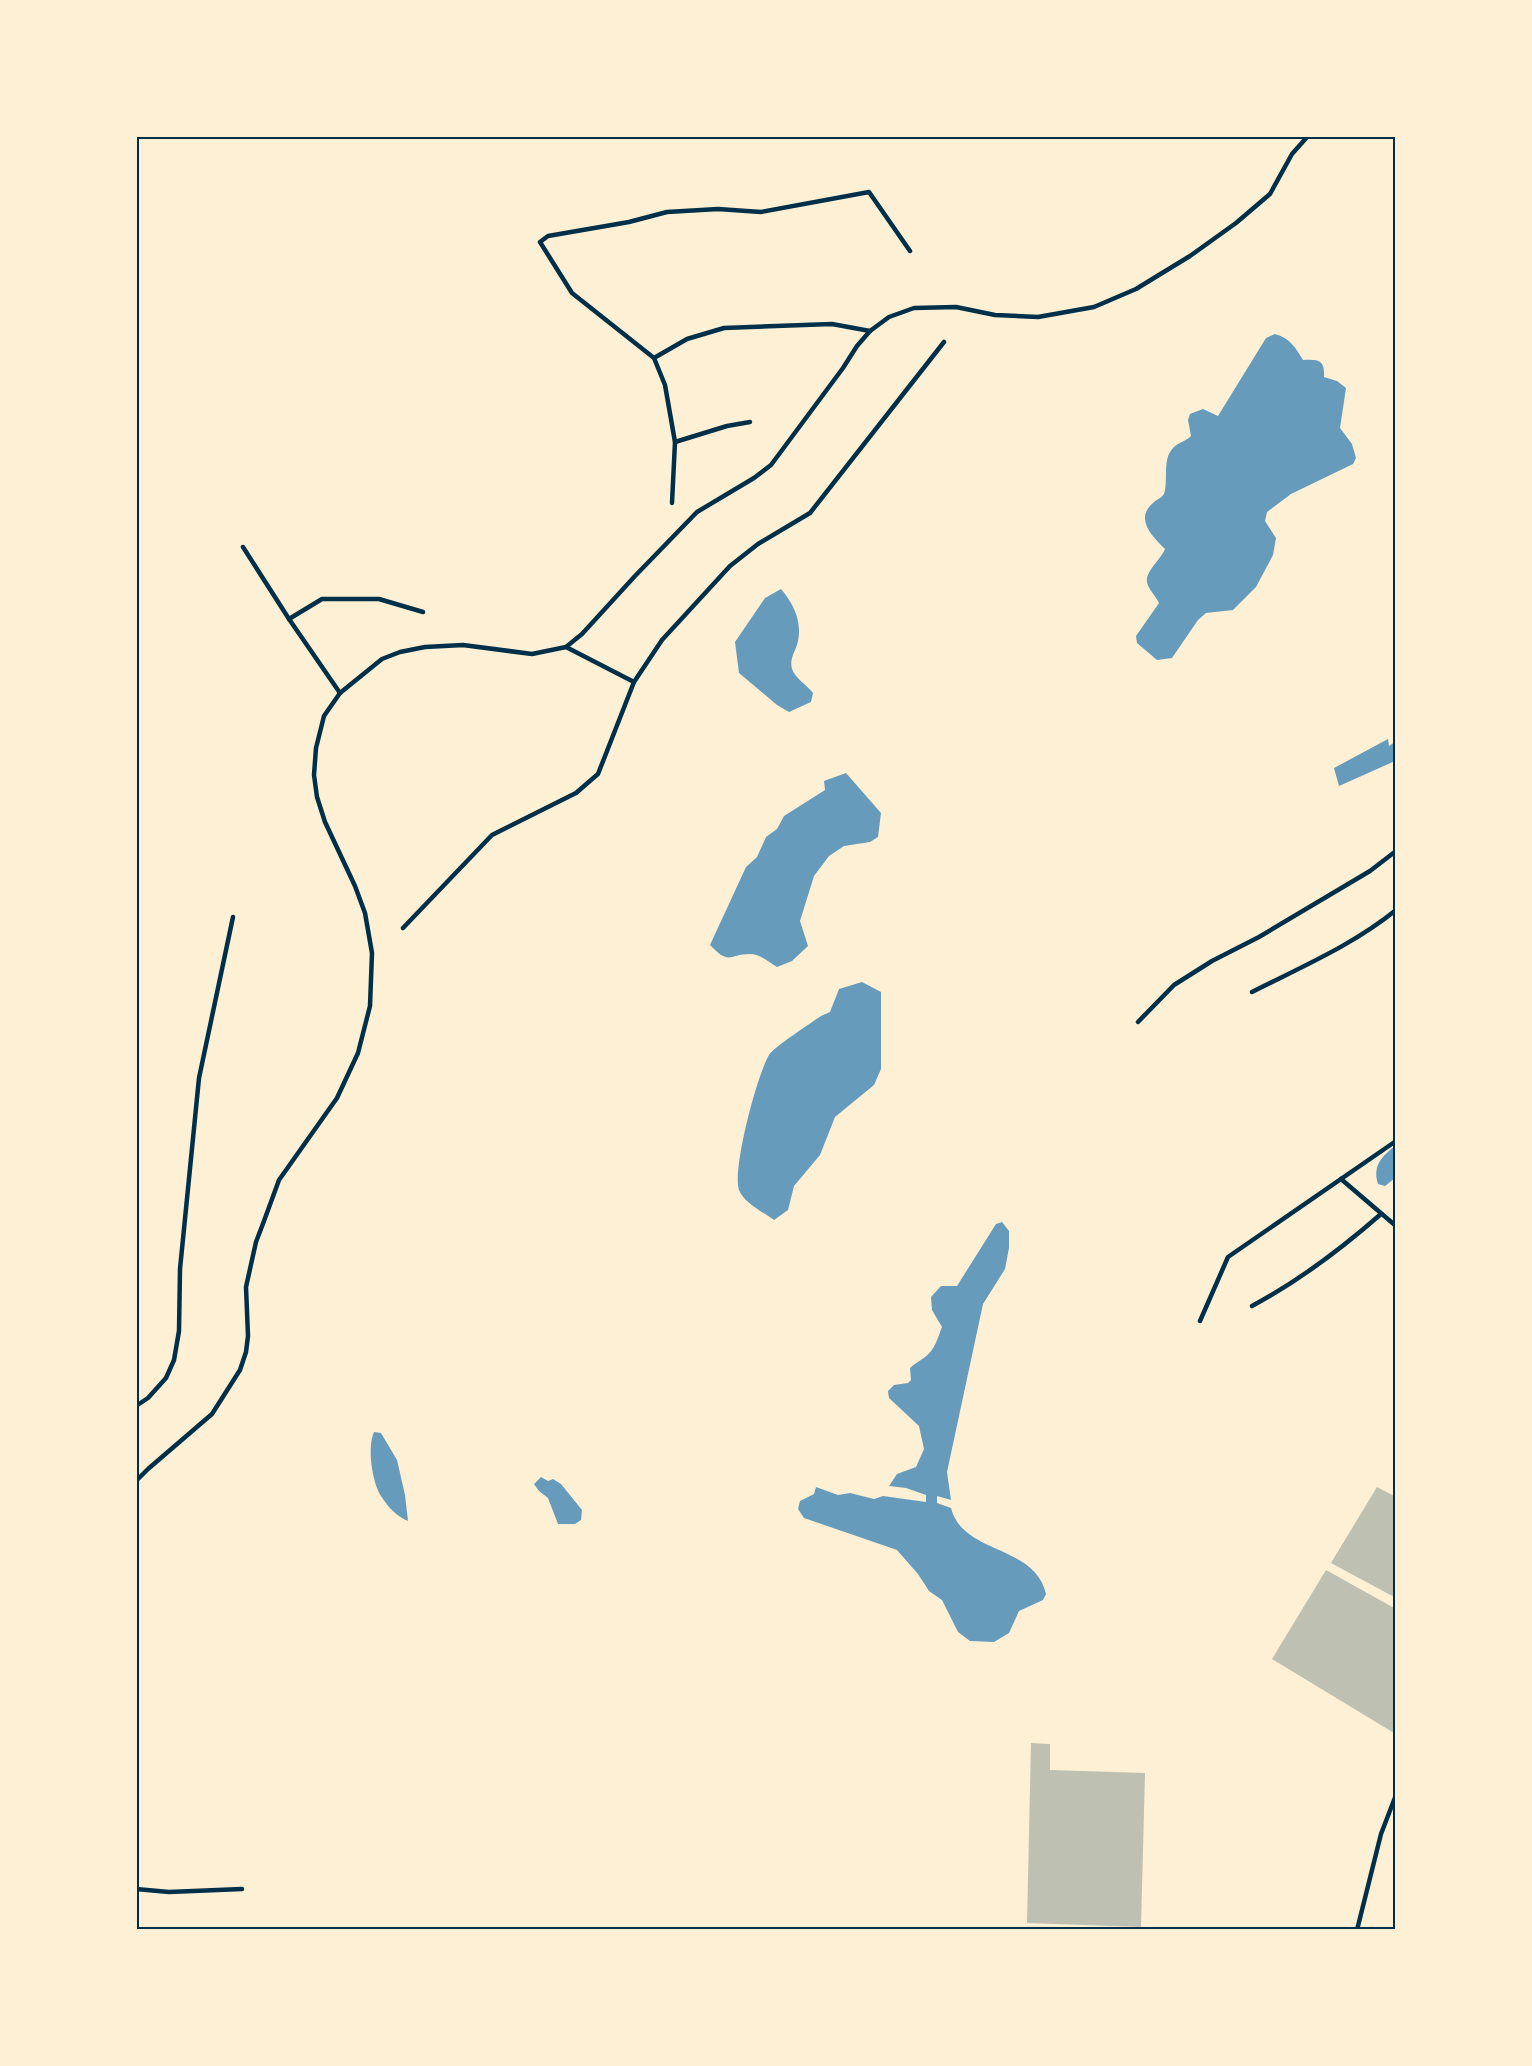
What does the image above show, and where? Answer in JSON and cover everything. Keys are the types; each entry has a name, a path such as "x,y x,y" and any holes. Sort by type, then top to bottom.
{"street":[{"path":"136,1481 212,1414 240,1370 246,1352 248,1335 246,1287 256,1242 279,1180 337,1098 358,1053 368,1016 372,952 365,913 325,822 317,797 314,775 316,748 324,716 340,693 382,659 400,652 425,647 463,645 532,654 566,647 582,634 697,512 754,478 771,465 870,331 889,317 914,308 956,307 995,315 1038,317 1094,307 1136,289 1199,250 1270,194 1292,154 1308,136"},
{"path":"672,502 675,442 665,385 654,358 572,293 540,242 548,236 629,222 667,212 718,209 761,212 869,192 910,251"},
{"path":"654,358 687,339 724,328 832,324 870,331"},
{"path":"403,928 492,834 576,793 598,774 634,682 662,640 730,566 758,544 810,513 944,342"},
{"path":"675,442 727,426 750,422"},
{"path":"243,547 340,693"},
{"path":"289,619 322,599 379,599 423,612"},
{"path":"566,647 634,682"},
{"path":"1138,1022 1174,985 1212,961 1259,938 1370,871 1395,851"},
{"path":"1252,992 1333,951 1382,922 1395,910"},
{"path":"136,1406 148,1398 166,1378 174,1360 179,1331 180,1269 199,1078 233,917"},
{"path":"1200,1321 1228,1257 1395,1141"},
{"path":"1341,1179 1395,1226"},
{"path":"1252,1306 1273,1295 1344,1247 1382,1214"},
{"path":"1357,1929 1381,1834 1395,1795"},
{"path":"136,1889 169,1892 242,1889"}],"water":[{"path":"1275,334 1295,347 1303,360 1320,362 1324,377 1337,381 1346,388 1340,428 1352,444 1356,458 1353,464 1291,494 1267,512 1265,521 1276,538 1273,555 1256,587 1233,610 1206,613 1198,620 1172,658 1157,660 1137,643 1136,636 1159,603 1149,587 1147,578 1165,549 1147,528 1145,515 1164,493 1167,461 1171,450 1191,436 1188,420 1190,414 1203,409 1218,416 1266,338"},
{"path":"781,589 793,607 799,627 798,641 791,661 792,669 813,693 811,702 789,712 777,705 739,673 735,642 765,598"},
{"path":"1388,739 1389,746 1395,742 1395,761 1339,786 1334,768"},
{"path":"846,773 881,813 878,837 870,842 844,846 829,856 814,876 800,921 808,946 792,961 777,967 754,954 730,957 722,955 710,945 746,867 757,857 766,837 777,829 784,816 825,790 824,781"},
{"path":"862,982 881,992 881,1069 874,1085 835,1117 820,1155 794,1186 788,1210 774,1220 754,1207 741,1195 739,1190 742,1143 758,1082 769,1055 793,1035 830,1012 839,989"},
{"path":"1395,1146 1395,1178 1385,1186 1378,1184 1376,1172 1379,1162"},
{"path":"1002,1222 1009,1231 1005,1269 983,1304 947,1472 951,1500 937,1496 937,1503 951,1508 958,1523 969,1534 1028,1566 1039,1578 1046,1594 1043,1600 1019,1611 1009,1633 994,1642 970,1641 958,1632 942,1600 929,1591 897,1550 804,1518 798,1509 800,1501 814,1494 816,1487 838,1495 850,1493 874,1499 883,1496 926,1502 926,1495 906,1488 889,1486 897,1474 916,1467 924,1449 919,1426 889,1398 888,1391 894,1385 908,1383 911,1380 910,1368 928,1354 936,1343 942,1327 932,1310 931,1297 941,1286 957,1286 996,1224"},
{"path":"374,1432 381,1433 397,1460 408,1521 393,1511 378,1490 371,1455"},
{"path":"541,1477 548,1481 553,1479 561,1484 582,1510 581,1520 575,1524 558,1524 548,1498 534,1484"}],"building":[{"path":"1377,1487 1396,1497 1396,1598 1331,1563"},
{"path":"1326,1570 1396,1609 1396,1730 1394,1733 1272,1659"},
{"path":"1031,1743 1050,1744 1050,1770 1145,1773 1141,1927 1027,1923"}]}
